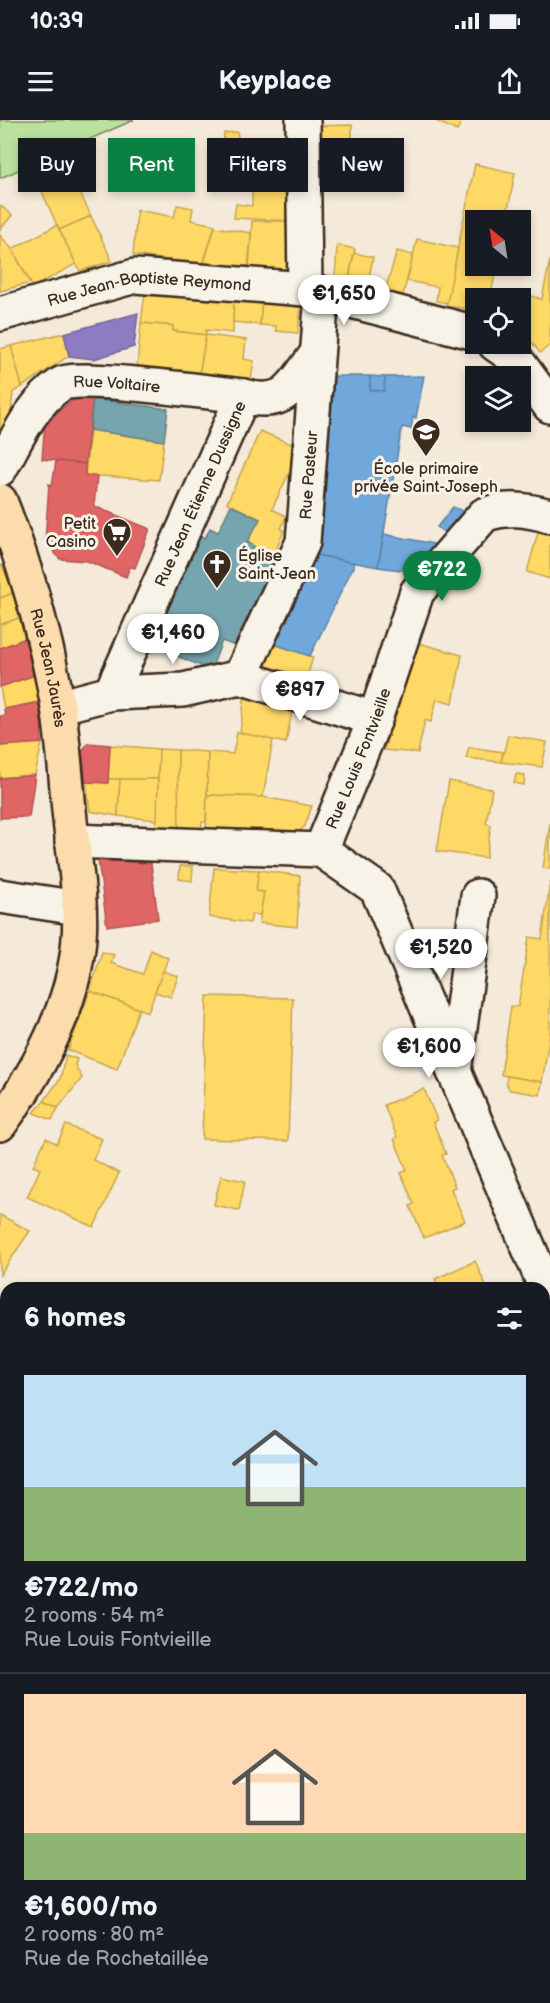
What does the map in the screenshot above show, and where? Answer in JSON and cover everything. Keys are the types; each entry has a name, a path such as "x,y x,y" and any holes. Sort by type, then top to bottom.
{"main road":[{"name":"Rue Jean Jaurès","path":"0,501 36,606 58,706 79,938 72,977 53,1037 33,1078 0,1124"}],"street":[{"name":"Rue Pasteur","path":"240,677 303,542 316,355 303,120"},
{"name":"Rue Jean-Baptiste Reymond","path":"0,314 135,276 313,292 465,330"},
{"path":"509,354 545,389"},
{"name":"Rue Jean Étienne Dussigne","path":"111,693 243,396 264,402 286,394 316,355"},
{"name":"Rue Voltaire","path":"0,469 35,407 63,383 92,381 243,396"},
{"name":"Rue Louis Fontvieille","path":"72,841 321,850 375,719 417,592 474,523 496,510 530,511 550,516"},
{"path":"58,706 111,693 183,690 240,677 375,719"},
{"path":"321,850 377,889 543,1282"},
{"path":"0,896 78,908"},
{"path":"454,1072 478,896"}],"green space":[{"path":"0,120 134,120 92,138 18,138 18,170 0,178"}],"building: Homes":[{"path":"434,120 462,120 457,131"},
{"path":"352,125 352,138 320,138 320,187 315,187 312,126"},
{"path":"237,132 238,138 224,138 224,133"},
{"path":"475,164 515,173 508,210 466,210"},
{"path":"42,192 80,192 91,216 59,230"},
{"path":"252,192 293,192 294,221 234,218 236,204 252,206"},
{"path":"177,205 193,208 191,220 215,225 203,265 133,255 137,210 174,217"},
{"path":"0,207 12,215 0,230"},
{"path":"465,213 465,276 495,276 492,288 465,288 465,309 446,305"},
{"path":"91,216 112,261 80,271 59,230"},
{"path":"252,221 294,221 295,277 249,269"},
{"path":"57,225 76,264 33,287 12,249"},
{"path":"215,227 251,233 248,270 204,263"},
{"path":"0,235 12,249 30,283 0,291"},
{"path":"417,239 458,248 447,303 436,301 438,287 407,281"},
{"path":"337,245 355,249 348,282 335,279"},
{"path":"397,251 413,255 403,295 385,291"},
{"path":"354,253 373,257 368,283 349,279"},
{"path":"550,260 550,345 540,353 531,341 531,296 542,299"},
{"path":"145,293 234,298 233,333 206,330 206,335 173,331 173,326 141,323"},
{"path":"234,298 262,301 260,325 233,322"},
{"path":"262,299 301,304 298,333 276,331 276,326 260,325"},
{"path":"141,323 173,326 173,331 206,335 199,376 137,367"},
{"path":"64,333 69,356 22,387 11,346"},
{"path":"206,335 246,340 244,359 254,361 250,385 199,376"},
{"path":"11,346 22,387 13,392 9,433 0,435 0,349"},
{"path":"90,430 164,441 159,480 85,475"},
{"path":"260,431 301,448 272,509 286,516 281,529 284,530 272,561 252,551 254,546 247,542 260,519 227,503"},
{"path":"540,525 550,528 550,579 527,572"},
{"path":"2,565 13,593 0,598 0,566"},
{"path":"13,593 21,617 0,625 0,598"},
{"path":"21,617 26,638 0,648 0,625"},
{"path":"268,642 313,657 303,690 257,677"},
{"path":"415,642 462,655 453,703 437,699 431,722 425,720 418,753 384,750"},
{"path":"35,675 40,702 4,709 0,687"},
{"path":"245,694 293,705 286,743 240,733"},
{"path":"237,732 273,740 263,797 207,795 208,752 233,754"},
{"path":"508,735 547,742 542,767 501,762"},
{"path":"42,743 35,775 0,778 0,746"},
{"path":"110,745 159,749 158,779 108,779"},
{"path":"469,747 503,752 501,762 466,758"},
{"path":"159,749 178,750 179,835 156,834"},
{"path":"178,750 208,752 206,822 202,822 201,829 190,829 190,834 179,835"},
{"path":"516,774 525,775 524,785 514,783"},
{"path":"108,779 120,779 118,816 90,811 86,782 108,783"},
{"path":"120,779 158,779 157,820 118,816"},
{"path":"449,781 492,789 486,823 491,825 486,858 437,851"},
{"path":"207,795 263,797 312,806 305,826 298,832 206,834"},
{"path":"550,823 550,869 543,868"},
{"path":"180,866 193,866 192,881 179,879"},
{"path":"214,868 259,870 256,891 264,892 260,915 252,914 250,923 209,917"},
{"path":"259,870 300,876 297,927 259,923 264,892 256,891"},
{"path":"550,882 550,1034 542,1082 501,1075 511,1006 518,1007 529,937 542,939"},
{"path":"151,950 168,958 148,1012 90,991 102,952 114,955 111,963 143,974"},
{"path":"163,971 178,976 171,997 155,992"},
{"path":"90,991 139,1009 117,1069 68,1050"},
{"path":"207,996 293,998 288,1141 202,1139"},
{"path":"66,1055 77,1059 75,1065 82,1078 58,1108 44,1101 60,1079"},
{"path":"507,1076 542,1082 540,1095 510,1090 506,1083"},
{"path":"424,1089 437,1120 433,1122 446,1154 442,1155 455,1187 451,1189 465,1221 424,1238 410,1206 414,1204 401,1173 407,1170 394,1139 397,1137 384,1105"},
{"path":"44,1101 58,1108 52,1120 34,1113"},
{"path":"66,1125 102,1139 93,1160 119,1173 94,1227 27,1197 40,1169 33,1166 46,1138 57,1144"},
{"path":"221,1176 245,1181 239,1210 214,1205"},
{"path":"0,1215 30,1231 0,1275"},
{"path":"475,1261 484,1282 436,1282 435,1279"}],"building: Shops":[{"path":"78,396 93,399 85,464 42,459 45,422"},
{"path":"56,461 85,464 85,475 97,476 94,506 150,529 135,568 130,567 126,577 87,561 60,559 45,541 49,484 52,485"},
{"path":"26,638 35,675 0,687 0,648"},
{"path":"40,702 42,743 0,746 0,716 5,715 4,709"},
{"path":"88,743 110,745 108,783 86,782 82,751"},
{"path":"35,775 29,817 0,818 0,778"},
{"path":"98,860 151,863 158,919 107,926"}],"building: Offices":[{"path":"138,313 134,347 94,359 69,356 64,333"}],"building: Schools":[{"path":"325,376 370,376 370,390 384,391 385,377 424,376 416,418 413,417 411,429 402,427 378,567 311,554"},
{"path":"370,376 385,377 384,391 370,390"},
{"path":"453,507 465,512 447,535 437,527"},
{"path":"384,534 439,545 417,572 378,567"},
{"path":"311,554 355,563 310,656 268,642"}],"building: Public":[{"path":"93,399 168,409 164,441 90,430"},
{"name":"Église Saint-Jean","path":"231,505 260,519 247,542 254,546 252,551 272,561 240,648 222,641 211,670 167,652 178,625 161,618 194,534 205,538 210,528 218,532"}],"place":[{"name":"École primaire privée Saint-Joseph","path":"426,458"},
{"name":"Petit Casino","path":"117,558"},
{"name":"Église Saint-Jean","path":"217,590"}]}
